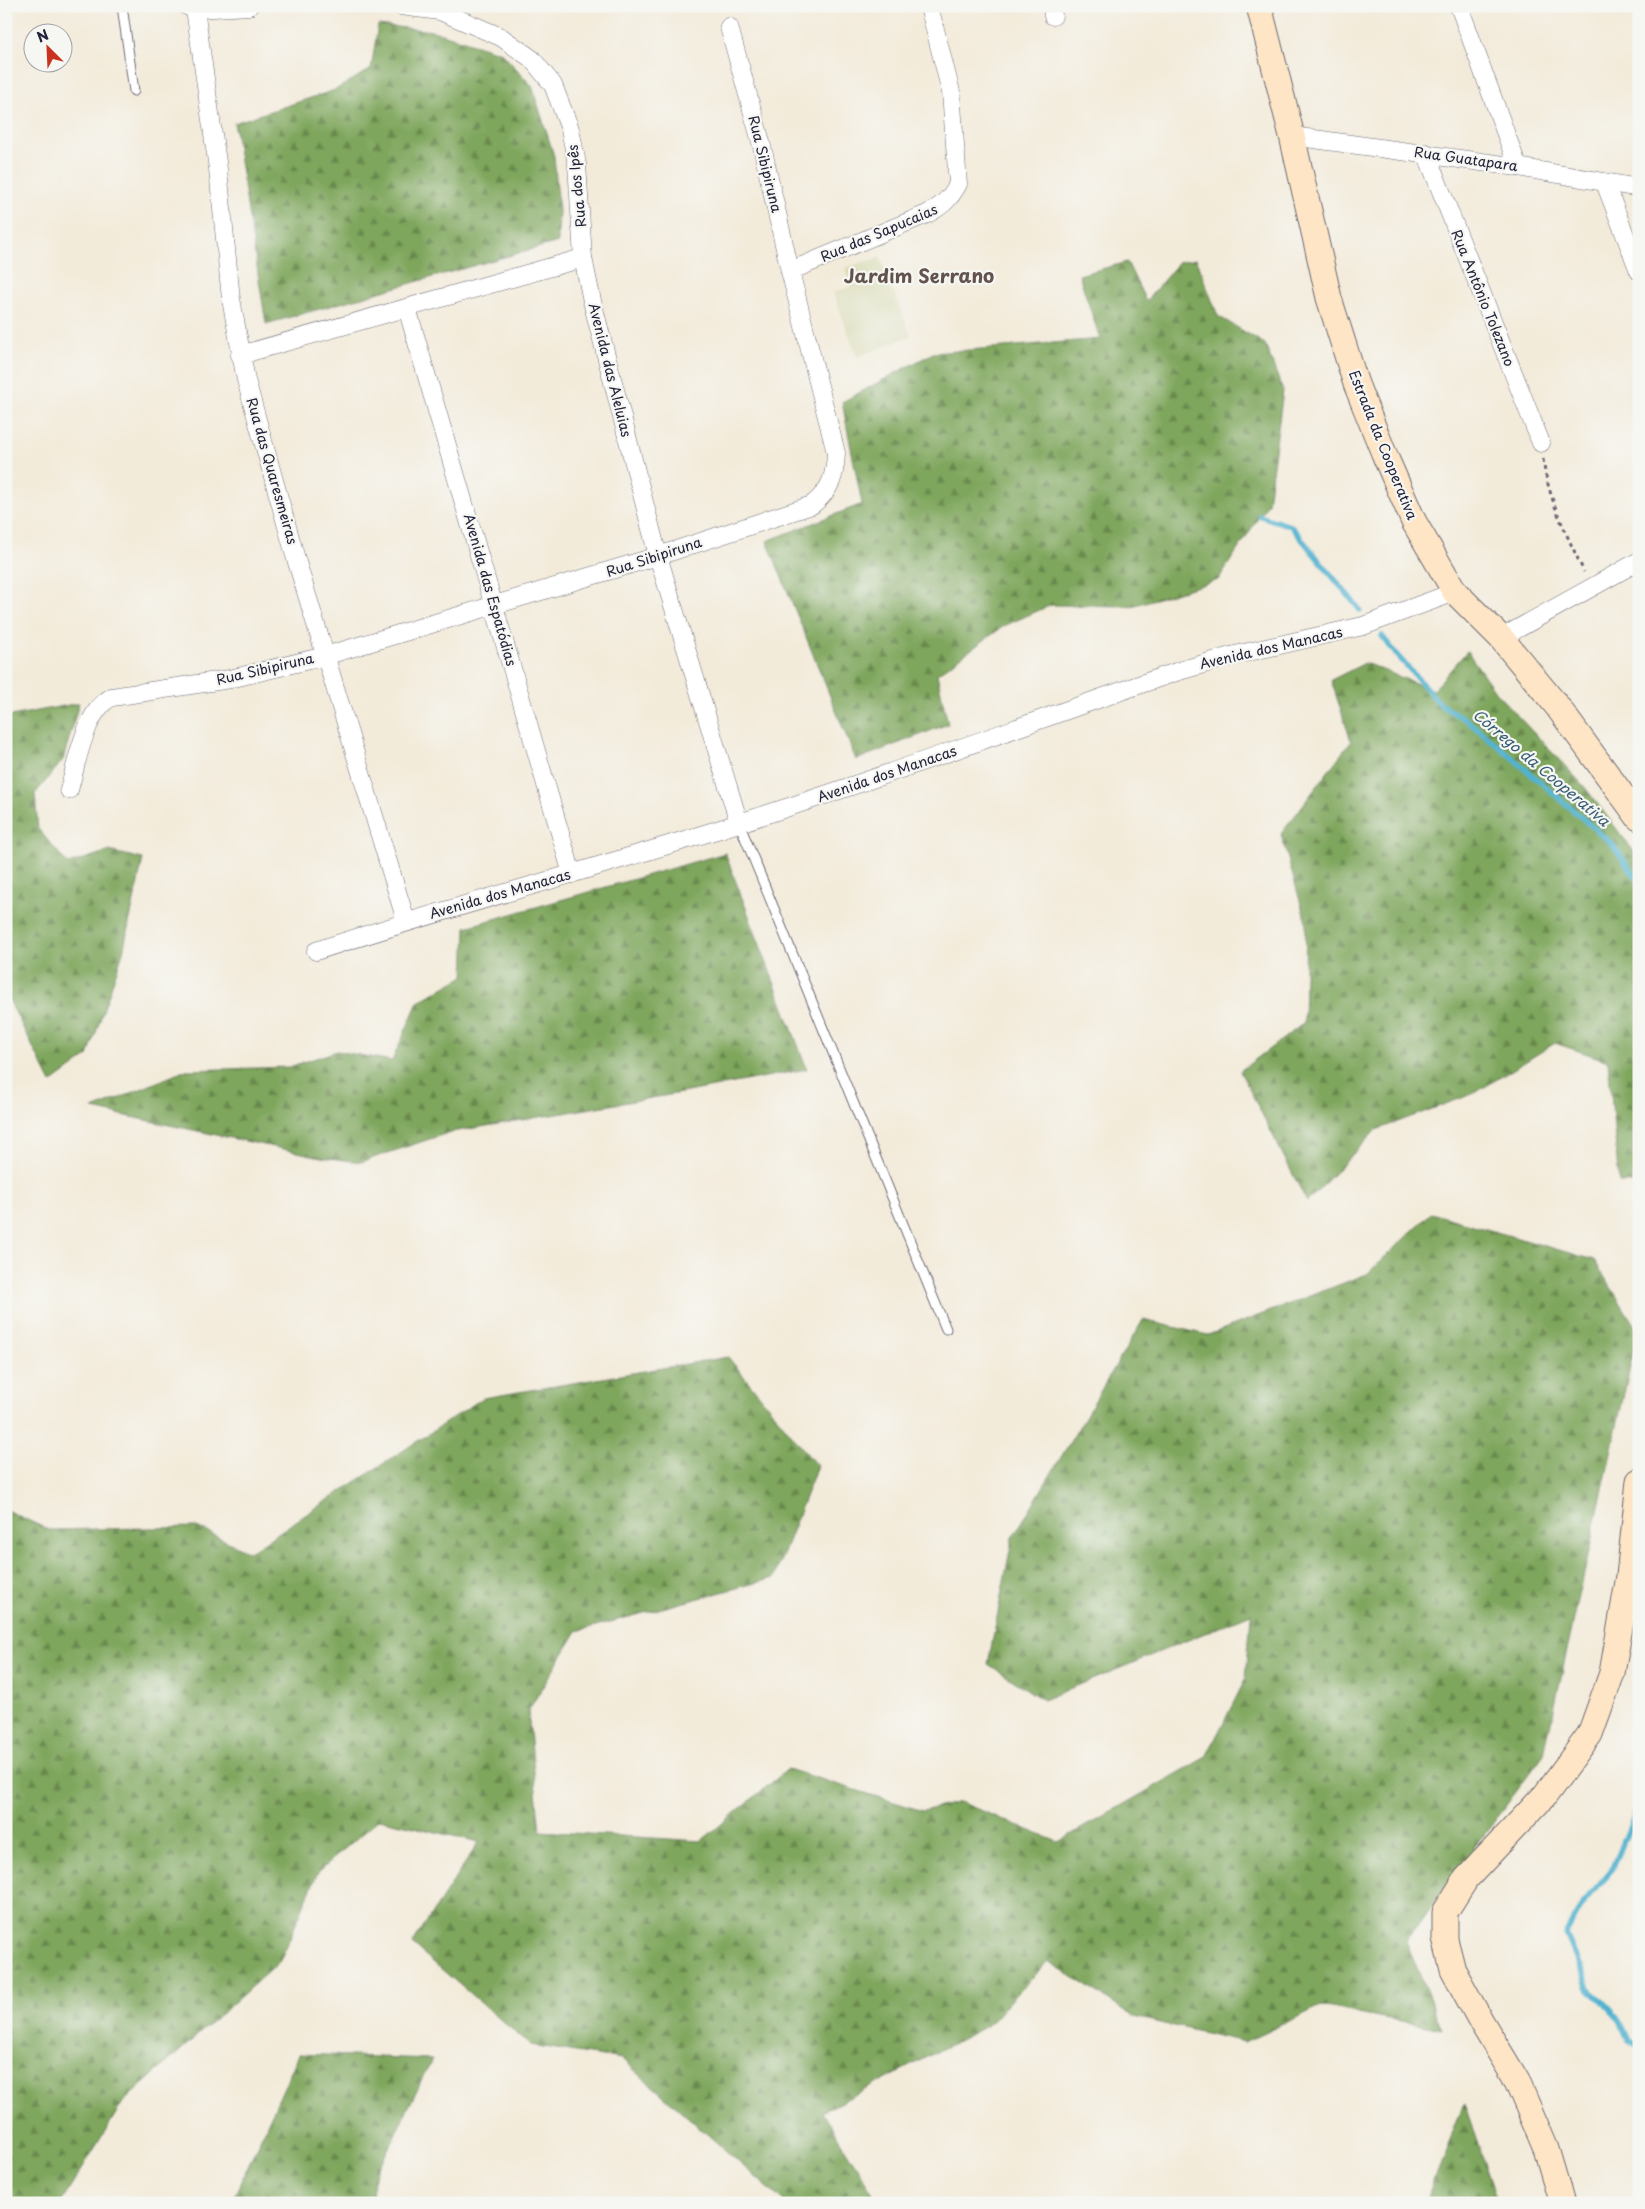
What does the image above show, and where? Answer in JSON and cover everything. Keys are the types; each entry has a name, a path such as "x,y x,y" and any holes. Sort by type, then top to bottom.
{"main road":[{"name":"Estrada da Cooperativa","path":"1259,6 1292,136 1329,298 1356,384 1384,456 1414,522 1455,592 1501,638 1556,706 1639,818"},
{"path":"1562,2203 1546,2149 1518,2081 1482,2023 1453,1970 1444,1939 1445,1912 1466,1879 1546,1794 1590,1734 1612,1673 1629,1576 1639,1481"}],"street":[{"path":"191,8 249,6"},
{"name":"Rua dos Ipês","path":"401,6 440,11 501,37 532,59 554,85 570,130 577,164 583,258"},
{"name":"Rua das Sapucaias","path":"790,271 927,214 943,206 952,196 958,184 951,92 929,6"},
{"path":"1459,6 1518,166"},
{"name":"Rua das Quaresmeiras","path":"191,8 218,169 231,299 240,355 325,656 406,921"},
{"name":"Rua Sibipiruna","path":"69,790 88,726 104,700 137,692 230,679 325,656 658,556 812,505 823,496 830,487 836,471 836,452 790,271 761,142 729,27"},
{"name":"Rua Guatapara","path":"1292,136 1518,166 1639,188"},
{"name":"Rua Antônio Tolezano","path":"1426,153 1541,443"},
{"path":"1605,183 1639,271"},
{"path":"240,355 583,258"},
{"name":"Avenida das Aleluias","path":"583,258 592,302 658,556 739,824"},
{"name":"Avenida das Espatódias","path":"407,308 572,874"},
{"path":"1501,638 1639,561"},
{"name":"Avenida dos Manacas","path":"316,951 406,921 739,824 1179,671 1231,656 1363,626 1455,592"}],"lane":[{"path":"122,6 134,91"},
{"path":"739,824 946,1329"}],"path":[{"path":"1541,443 1544,473 1555,507 1591,587"}],"shaded area":[{"path":"880,257 911,336 857,357 833,292 851,287 845,268"}],"green space":[{"path":"378,25 433,31 502,53 532,86 554,156 559,210 558,242 266,324 234,123 335,90 371,69"},
{"path":"1196,259 1218,316 1265,344 1283,391 1268,503 1218,580 1132,606 1051,605 1004,626 937,674 948,724 856,760 767,541 862,504 842,402 933,353 1100,339 1079,275 1127,262 1146,301 1179,262"},
{"path":"1467,651 1497,694 1583,785 1639,858 1639,1183 1619,1183 1608,1061 1555,1043 1475,1093 1376,1130 1307,1202 1240,1071 1304,1023 1306,922 1281,834 1351,741 1331,680 1365,663 1433,690"},
{"path":"79,703 63,760 35,794 38,829 68,864 109,851 143,859 123,952 88,1056 51,1083 6,994 6,717"},
{"path":"725,853 807,1069 693,1091 451,1132 361,1162 321,1157 93,1109 186,1070 289,1067 337,1051 392,1061 418,1002 464,976 466,927"},
{"path":"1431,1213 1594,1260 1638,1331 1544,1754 1406,1941 1442,2029 1321,2006 1245,2042 1134,2017 1048,1961 988,2025 822,2112 879,2203 785,2203 622,2059 530,2045 412,1944 479,1842 379,1819 318,1872 280,1961 123,2102 61,2203 6,2203 6,1510 49,1530 197,1527 249,1552 483,1398 728,1357 817,1466 774,1578 577,1631 528,1711 540,1831 701,1841 788,1769 923,1811 960,1802 1058,1842 1206,1757 1246,1678 1251,1614 1043,1700 988,1664 1012,1539 1143,1320 1208,1335 1367,1274"},
{"path":"299,2054 432,2059 373,2180 372,2203 231,2203"},
{"path":"1464,2104 1498,2203 1425,2203"}],"waterway":[{"name":"Córrego da Cooperativa","path":"1260,516 1291,526 1360,610"},
{"name":"Córrego da Cooperativa","path":"1382,636 1442,706 1465,719 1611,843 1639,881"},
{"name":"Córrego da Cooperativa","path":"1639,1793 1635,1814 1613,1868 1581,1906 1566,1934 1589,1988 1620,2021 1629,2041 1639,2046"}],"district":[{"name":"Jardim Serrano","path":"919,276"}]}
